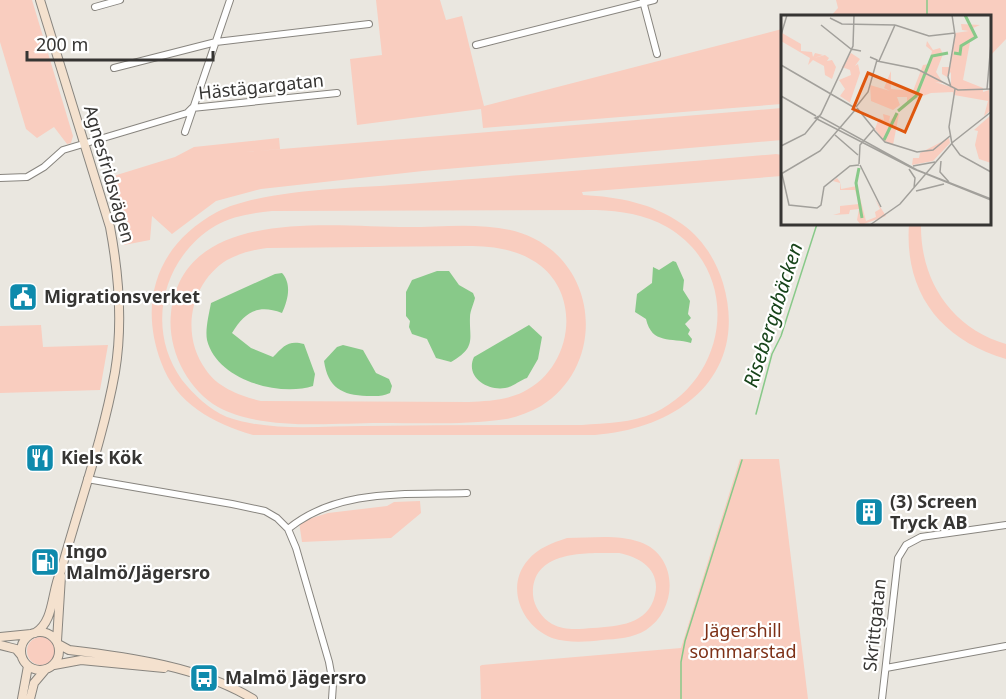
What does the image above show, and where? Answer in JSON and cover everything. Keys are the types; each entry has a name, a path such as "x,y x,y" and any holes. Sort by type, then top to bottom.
{"main road":[{"name":"Agnesfridsvägen","path":"33,633 44,627 49,618 52,593 61,571 87,479 115,372 119,315 111,229 40,0"},
{"name":"Agnesfridsvägen","path":"58,643 61,571"},
{"path":"21,655 23,643 33,633"},
{"path":"0,637 33,633 50,634 69,650 126,657 170,668 210,681 253,699"},
{"path":"54,664 59,655 58,643"},
{"path":"0,645 16,649 28,666 22,699"},
{"path":"30,699 34,683 45,670 54,664 81,660 150,669 170,668"},
{"path":"28,666 45,670"}],"street":[{"path":"95,7 120,0"},
{"path":"185,132 230,0"},
{"path":"476,45 654,0"},
{"path":"644,1 657,54"},
{"path":"114,68 216,42 369,24"},
{"name":"Hästägargatan","path":"0,178 27,177 44,167 63,150 187,113 192,108 337,93"},
{"path":"87,479 265,511 288,529 296,548 329,662 333,684 332,699"},
{"path":"288,529 311,512 343,500 467,493"},
{"name":"Skrittgatan","path":"882,699 899,554 906,545 921,537 1006,525"},
{"path":"886,668 1006,646"}],"green space":[{"path":"0,0 32,0 73,136 71,143 67,144 54,127 37,138 26,129 0,42"},
{"path":"376,0 440,0 446,20 462,16 484,106 781,29 781,104 483,128 481,109 357,125 350,59 382,55"},
{"path":"836,0 1006,0 1006,39 991,55 991,15 832,15 838,8"},
{"path":"781,108 781,140 423,171 261,189 216,201 172,234 152,216 150,240 124,245 107,178 175,157 194,147 279,138 280,149 246,152"},
{"path":"781,155 781,176 582,192 583,195 635,202 659,211 682,224 707,250 723,283 729,316 726,345 717,370 701,391 680,409 654,422 626,431 595,435 253,435 210,418 186,400 168,377 161,362 154,339 152,317 153,296 158,276 167,257 180,240 217,212 258,198 310,191","holes":["596,210 641,216 667,227 691,246 707,270 716,296 717,323 711,350 699,375 679,396 654,413 637,419 582,425 295,427 260,425 227,417 208,406 182,380 171,360 164,339 162,317 165,296 182,256 197,240 215,226 228,220 272,211"]},
{"path":"340,225 471,226 519,232 533,238 555,253 571,273 582,295 586,320 584,344 576,368 561,389 541,406 506,419 459,423 276,423 236,415 218,407 197,390 188,379 181,367 172,340 171,313 181,278 202,254 231,238 265,229","holes":["477,246 515,252 533,260 554,280 563,297 566,315 565,334 560,351 552,368 539,382 517,395 497,400 469,402 261,401 238,394 217,382 206,370 198,356 191,326 197,296 204,282 214,270 237,255 267,248"]},
{"path":"909,225 921,225 926,264 942,299 969,326 987,337 1006,344 1006,359 983,351 963,340 945,326 931,310 920,292 913,272 909,249"},
{"path":"41,325 43,347 108,345 100,390 0,393 0,326"},
{"name":"Jägershill sommarstad","path":"740,459 779,459 808,699 481,699 480,666 482,665 681,648"},
{"path":"420,501 421,513 391,538 302,542 299,522 328,513 387,506 394,502"},
{"path":"567,538 622,538 640,542 653,549 662,559 670,583 664,609 657,621 641,633 590,641 558,640 541,632 532,624 525,615 517,593 521,570 536,552","holes":["619,553 641,561 655,578 655,595 646,613 639,618 622,625 572,629 552,624 539,612 533,595 535,580 541,569 551,561 578,554"]},
{"path":"41,637 51,641 55,651 51,661 41,665 31,661 27,651 31,641"}],"shaded area":[{"path":"673,261 676,262 684,280 683,290 690,301 688,314 691,318 685,324 690,330 688,334 692,339 691,343 658,336 653,333 646,319 635,312 637,294 652,283 653,267 659,270"},
{"path":"437,271 449,271 459,285 473,293 475,298 470,315 470,342 465,352 451,362 436,358 427,339 412,334 409,327 410,321 406,316 406,292 412,280"},
{"path":"282,273 287,282 288,292 282,313 266,309 253,312 242,320 232,333 251,348 273,357 287,345 304,344 315,374 313,386 299,389 267,387 236,375 223,366 213,354 207,340 211,303 275,274"},
{"path":"529,325 542,337 538,359 527,378 505,388 491,387 479,381 472,370 474,357"},
{"path":"343,345 363,350 376,373 389,379 392,386 390,393 378,396 350,394 343,392 333,384 324,361 337,347"}],"waterway":[{"name":"Risebergabäcken","path":"927,0 927,15"},
{"name":"Risebergabäcken","path":"756,414 772,354 781,336 817,225"},
{"name":"Risebergabäcken","path":"681,699 681,662 685,641 742,460"}],"place":[{"name":"Migrationsverket","path":"23,297"},
{"name":"Kiels Kök","path":"40,458"},
{"name":"(3) Screen Tryck AB","path":"869,512"},
{"name":"Ingo Malmö/Jägersro","path":"45,562"},
{"name":"Malmö Jägersro","path":"204,678"}]}
